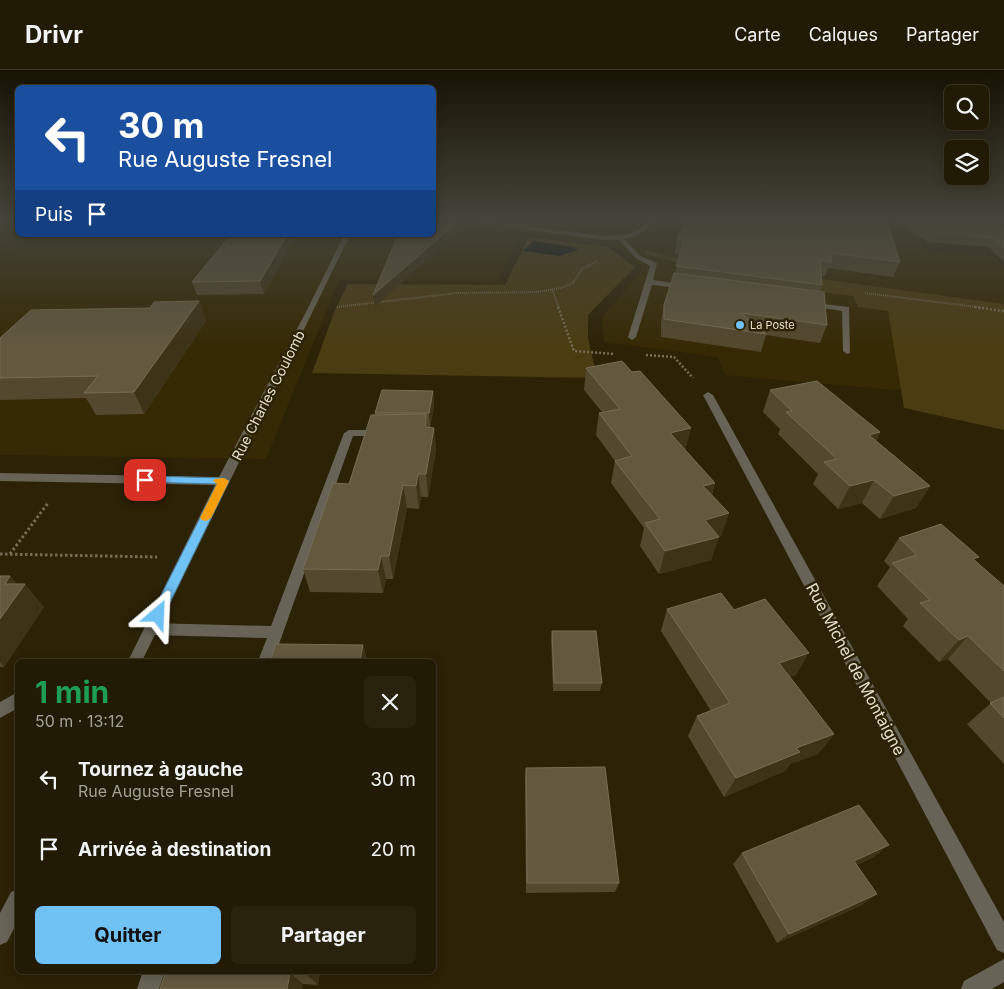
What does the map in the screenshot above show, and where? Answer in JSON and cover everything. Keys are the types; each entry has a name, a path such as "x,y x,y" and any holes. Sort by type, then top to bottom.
{"street":[{"name":"Rue Charles Coulomb","path":"136,659 334,263"},
{"path":"632,337 654,265 650,263"},
{"path":"649,282 698,289"},
{"path":"797,302 846,309 847,351"},
{"name":"Rue Michel de Montaigne","path":"708,395 1004,943"},
{"path":"267,659 349,433 397,432"},
{"path":"0,477 224,481"},
{"path":"150,629 276,632"},
{"path":"0,711 15,701"},
{"path":"1,930 15,905"},
{"path":"972,989 1004,970"},
{"path":"148,989 153,974"}],"path":[{"path":"312,310 476,291 528,293 563,288 573,283 577,272 582,267 592,263"},
{"path":"9,554 67,479"},
{"path":"0,554 186,557"}],"shaded area":[{"path":"0,263 507,263 497,282 339,280 266,459 0,455"},
{"path":"516,263 629,263 635,267 588,315 588,338 597,378 312,373 335,310 348,284 505,285"},
{"path":"638,263 1000,263 1004,267 1004,304 907,389 895,390 725,375 718,357 604,342 602,318 641,271 642,266"},
{"path":"680,263 702,263 1004,304 1004,430 904,408 888,311 858,307 853,296 682,274 685,264"}],"building":[{"path":"208,263 271,263 260,281 192,282"},
{"path":"386,263 410,263 373,295"},
{"path":"677,263 820,263 822,285 676,266"},
{"path":"674,273 824,292 827,325 741,313 766,334 664,319 664,305"},
{"path":"199,301 134,392 84,393 98,376 0,378 0,338 31,310 150,308 154,302"},
{"path":"622,361 632,372 640,371 691,428 670,433 715,483 703,486 729,513 705,520 719,537 665,551 645,523 660,519 615,461 632,456 599,413 620,409 586,368"},
{"path":"817,381 880,432 869,435 930,486 894,496 874,480 850,486 824,462 837,459 786,412 792,411 770,390"},
{"path":"382,390 433,391 429,413 375,413"},
{"path":"426,414 426,427 434,428 426,474 418,474 416,486 403,485 389,556 381,556 378,570 303,569 333,483 349,484 371,415"},
{"path":"941,524 979,557 973,559 1004,586 1004,671 968,636 959,640 920,603 930,600 892,563 917,555 899,538"},
{"path":"0,576 10,576 5,584 25,584 0,619"},
{"path":"721,593 734,610 765,599 809,653 779,663 834,734 796,748 800,752 736,778 697,716 730,703 667,609"},
{"path":"552,631 596,631 602,683 554,683"},
{"path":"276,644 363,645 360,659 271,659"},
{"path":"1004,697 1004,718 990,703"},
{"path":"605,767 619,883 527,883 526,768"},
{"path":"859,805 889,845 854,861 877,894 789,934 742,853"},
{"path":"165,974 290,974 287,989 160,989"}],"slow traffic":[{"path":"206,518 224,481 219,481"}],"place":[{"name":"La Poste","path":"740,325"}],"route":[{"path":"145,480 224,481 158,615"}]}
